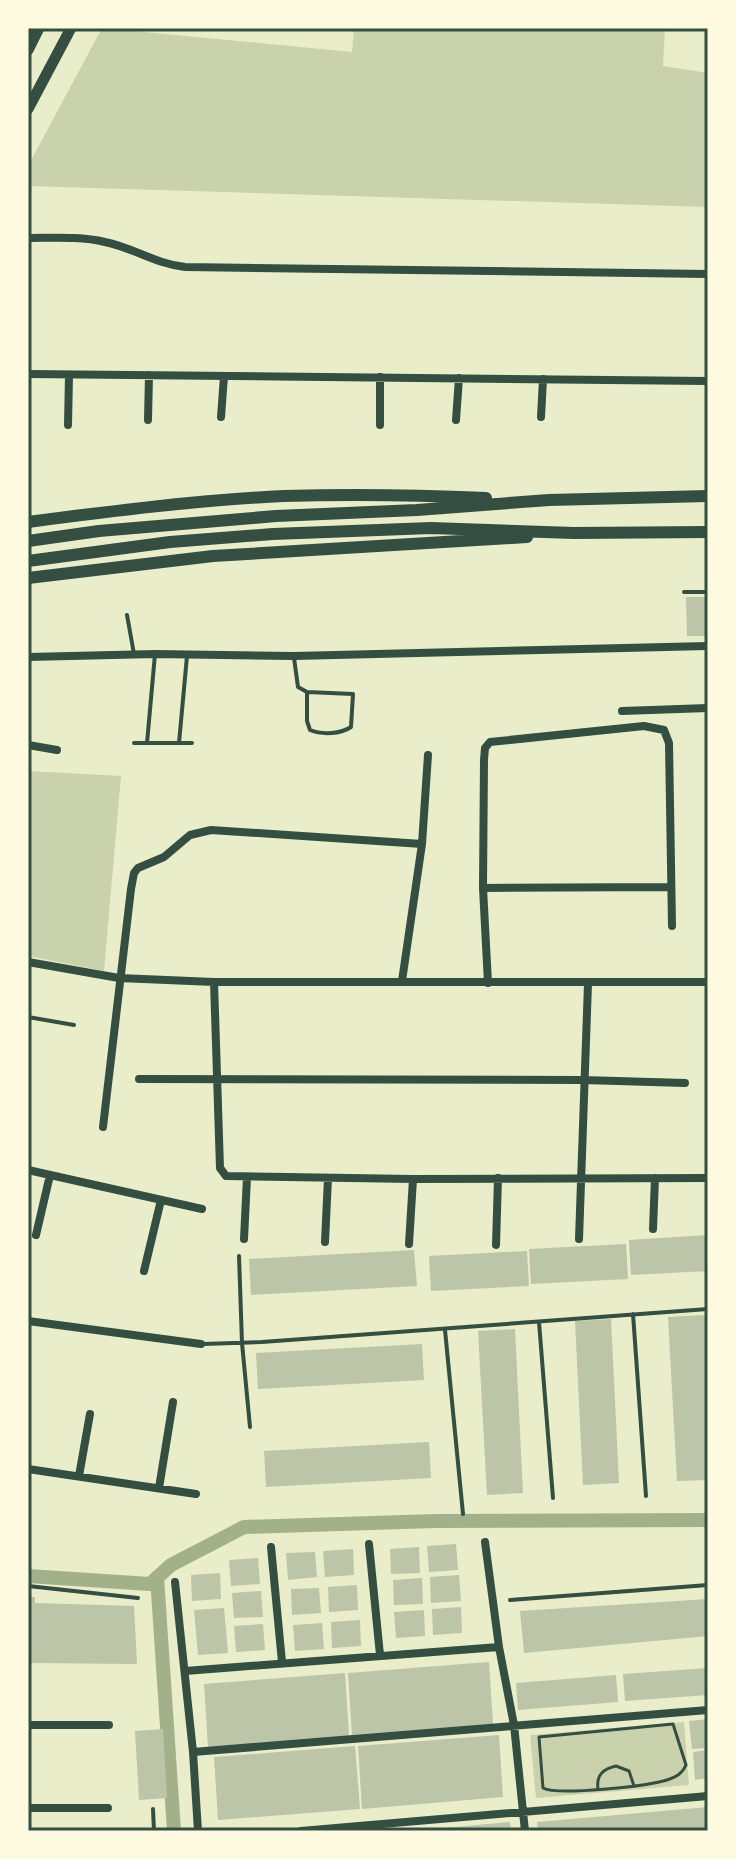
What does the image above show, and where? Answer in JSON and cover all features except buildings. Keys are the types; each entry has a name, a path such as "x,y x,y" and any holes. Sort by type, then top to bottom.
{"main road":[{"path":"28,109 71,28"},
{"path":"28,50 35,32"},
{"path":"28,522 282,496 414,495 549,500"},
{"path":"28,541 171,524 549,500 708,496"},
{"path":"28,561 170,542 273,534 431,528 574,533 708,532"},
{"path":"28,578 213,556 443,544 574,533"}],"street":[{"path":"28,238 107,242 165,265 185,267 708,274"},
{"path":"28,374 708,381"},
{"path":"68,425 69,375"},
{"path":"148,420 149,375"},
{"path":"221,417 224,376"},
{"path":"380,377 380,425"},
{"path":"456,420 459,378"},
{"path":"541,417 543,379"},
{"path":"28,657 134,654 294,656 708,646"},
{"path":"622,711 708,708"},
{"path":"488,983 483,888 484,760 487,745 496,740 644,726 664,730 668,735 672,926"},
{"path":"28,745 57,750"},
{"path":"402,981 422,844 428,755"},
{"path":"103,1127 134,873 146,863 173,852 190,835 211,830 422,844"},
{"path":"483,888 670,887"},
{"path":"28,962 119,978 214,982 708,982"},
{"path":"214,982 220,1168 226,1176 708,1178"},
{"path":"579,1239 588,984"},
{"path":"139,1079 685,1083"},
{"path":"28,1170 202,1209"},
{"path":"36,1235 50,1175"},
{"path":"244,1239 247,1177"},
{"path":"325,1242 328,1178"},
{"path":"496,1245 498,1178"},
{"path":"653,1229 655,1178"},
{"path":"409,1244 413,1179"},
{"path":"144,1271 161,1200"},
{"path":"28,1321 201,1344"},
{"path":"159,1488 173,1402"},
{"path":"79,1476 90,1414"},
{"path":"28,1469 196,1494"},
{"path":"485,1542 499,1647 514,1725 525,1831"},
{"path":"369,1544 380,1655"},
{"path":"271,1547 282,1662"},
{"path":"175,1582 198,1831"},
{"path":"185,1671 499,1647"},
{"path":"193,1752 708,1710"},
{"path":"28,1725 109,1725"},
{"path":"301,1831 708,1796"},
{"path":"28,1808 108,1808"}],"lane":[{"path":"684,592 708,592"},
{"path":"127,615 134,654"},
{"path":"147,743 155,654"},
{"path":"179,743 187,654"},
{"path":"294,656 298,687 307,692 353,694 351,727 329,733 310,730 307,692"},
{"path":"134,743 192,743"},
{"path":"28,1017 74,1025"},
{"path":"239,1256 242,1343 250,1427"},
{"path":"201,1344 445,1330 708,1309"},
{"path":"633,1314 646,1496"},
{"path":"539,1322 553,1498"},
{"path":"445,1330 463,1514"},
{"path":"510,1600 708,1585"},
{"path":"28,1586 138,1598"},
{"path":"153,1809 154,1831"}],"path":[{"path":"673,1724 686,1760 685,1769 664,1781 598,1789 555,1791 543,1788 539,1737 673,1724"},
{"path":"598,1789 598,1779 603,1771 616,1766 629,1771 635,1786"}],"green space":[{"path":"102,28 352,52 354,28 665,28 663,66 708,73 708,207 28,186 28,166"},
{"path":"28,771 121,776 104,971 28,956"},
{"path":"684,1722 689,1785 536,1798 530,1735"}],"waterway":[{"path":"28,1576 150,1584 171,1565 244,1527 435,1521 708,1520"},
{"path":"157,1577 174,1831"}]}
